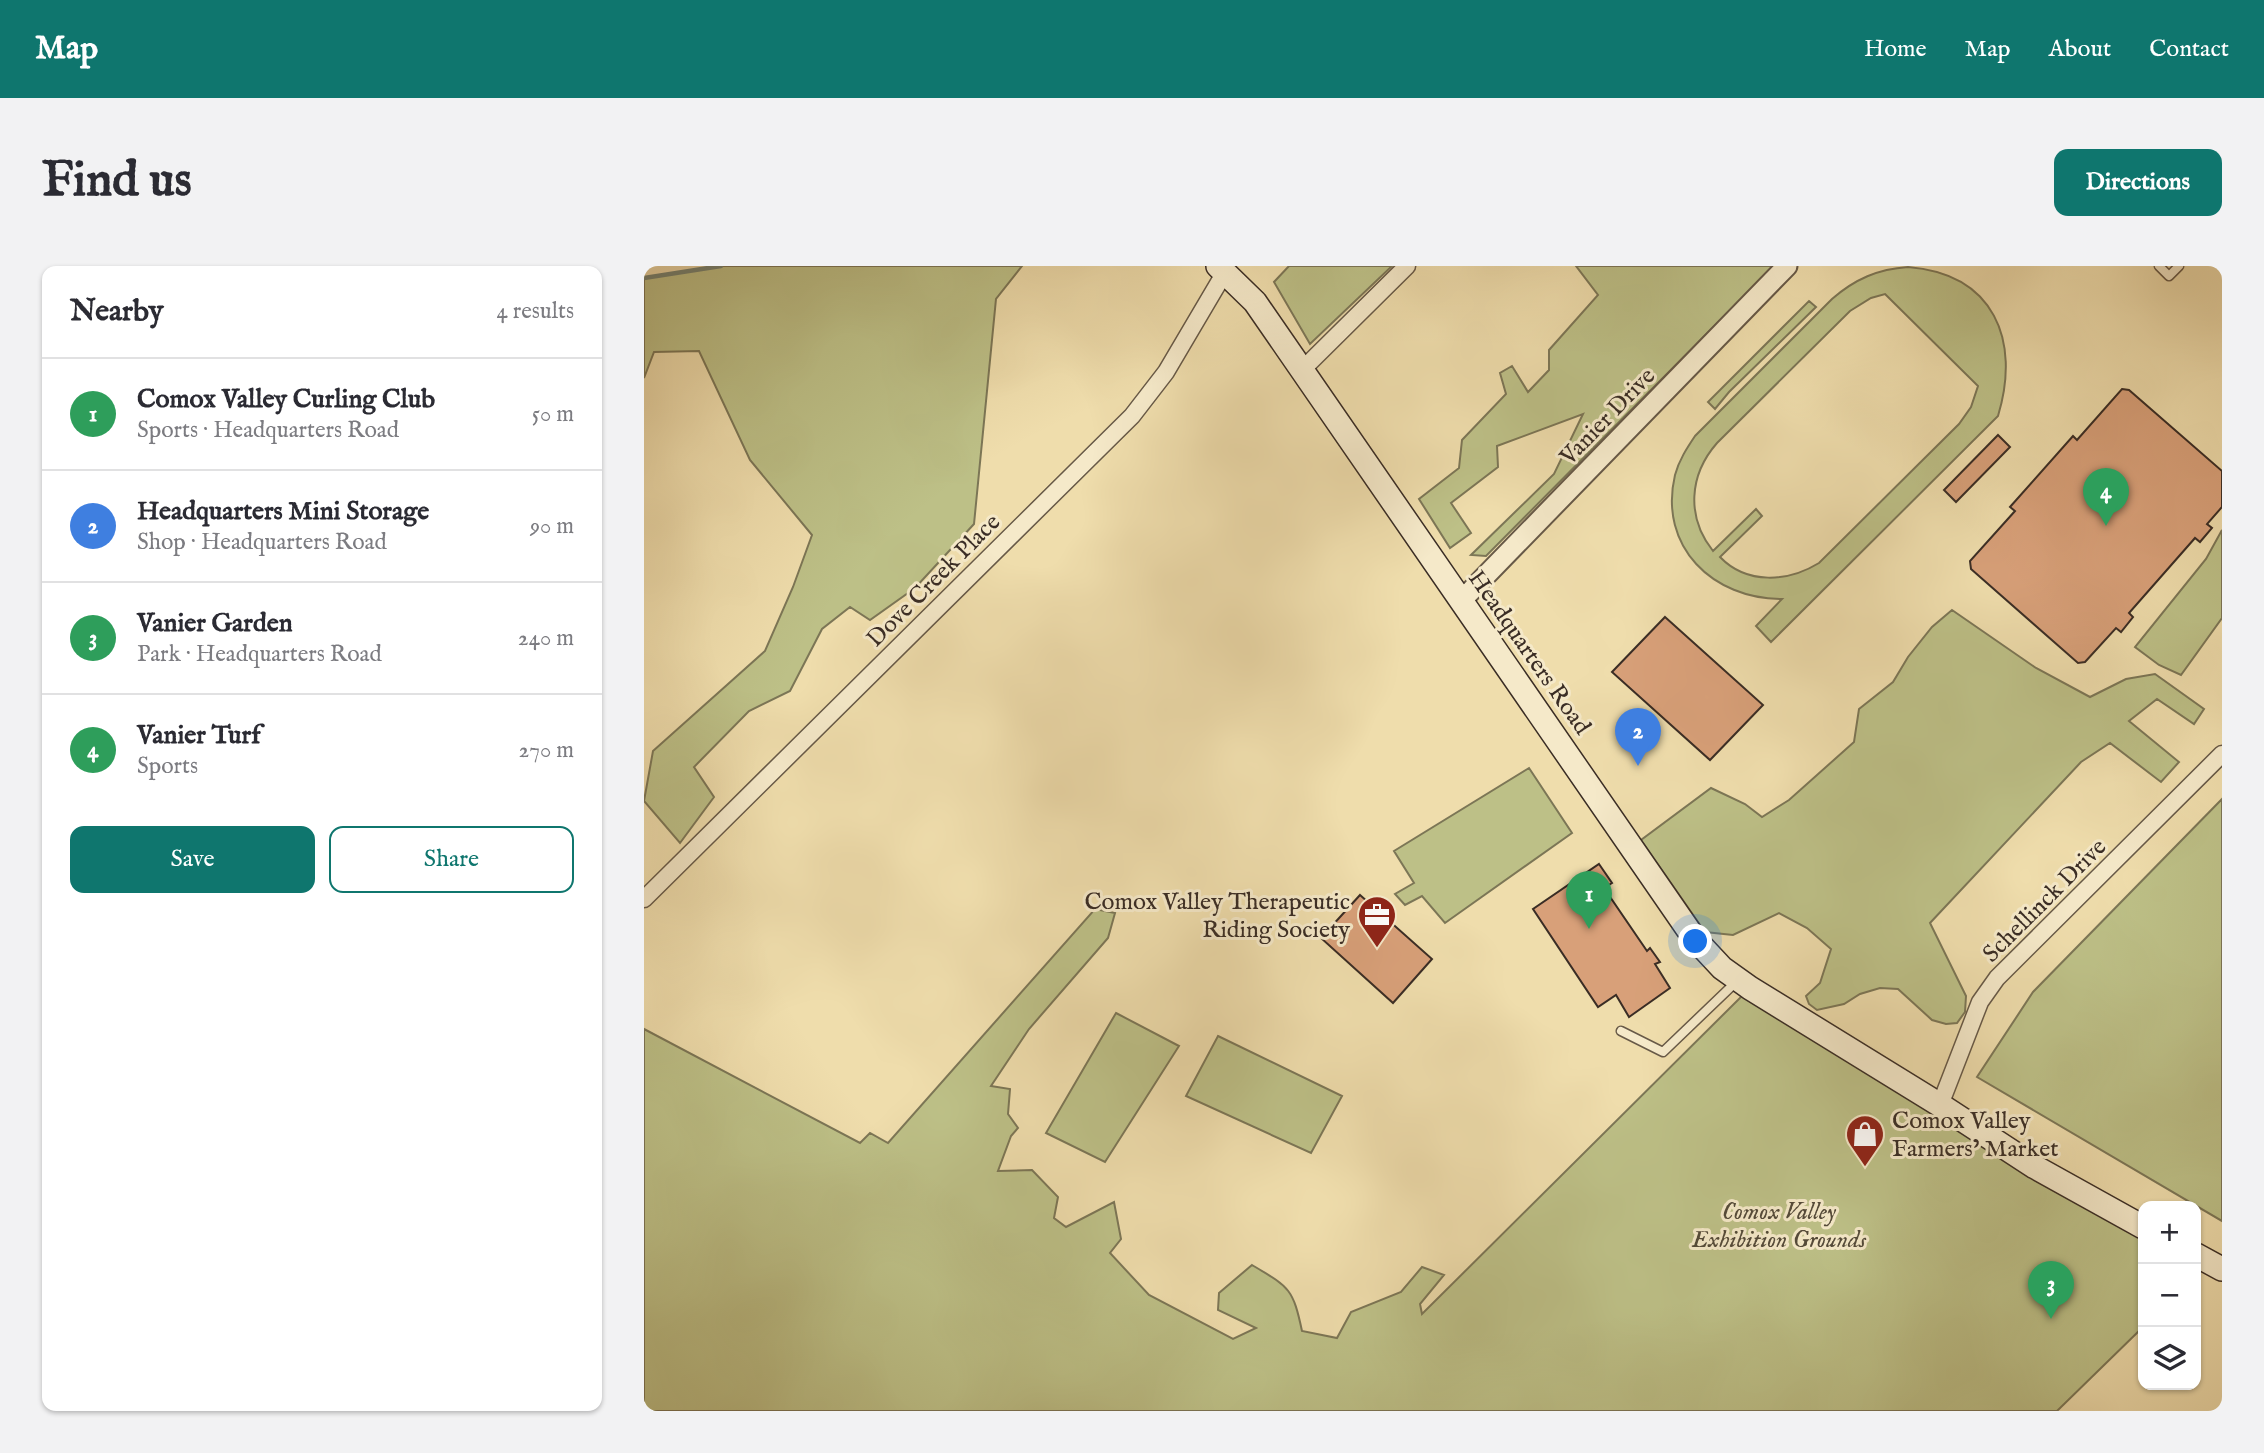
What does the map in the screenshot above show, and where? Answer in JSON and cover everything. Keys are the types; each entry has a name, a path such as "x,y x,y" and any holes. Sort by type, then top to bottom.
{"main road":[{"name":"Headquarters Road","path":"1224,268 1255,302 1694,938 1722,968 2035,1167 2138,1224"},
{"path":"2201,1258 2222,1269"}],"street":[{"path":"1301,371 1407,266"},
{"name":"Vanier Drive","path":"1462,600 1787,266"},
{"name":"Dove Creek Place","path":"644,899 1132,416 1166,372 1224,268"},
{"name":"Schellinck Drive","path":"1940,1105 1980,1002 1997,978 2222,754"}],"lane":[{"path":"2159,266 2169,276 2179,266"},
{"path":"1621,1031 1663,1052 1738,980"}],"green space":[{"path":"721,266 1022,266 996,299 974,524 915,588 870,620 850,607 822,629 790,691 749,711 694,767 714,797 680,843 644,801 653,751 765,651 812,535 750,460 699,351 654,352 644,378 644,278"},
{"path":"1289,266 1392,266 1310,344 1274,282"},
{"path":"1576,266 1774,266 1486,556 1471,555 1554,474 1583,414 1497,446 1498,467 1451,503 1471,533 1450,548 1419,499 1459,468 1462,440 1506,394 1500,373 1512,366 1528,392 1549,370 1549,350 1598,295"},
{"path":"1897,268 1938,272 1962,283 1980,297 1994,316 2002,337 2006,362 1998,416 1771,642 1756,626 1782,599 1757,597 1734,590 1713,579 1696,564 1683,546 1675,525 1672,501 1675,475 1695,436 1832,299 1867,276","holes":["1885,294 1978,386 1971,407 1959,424 1819,563 1794,574 1768,578 1742,572 1720,557 1762,516 1756,509 1713,551 1704,538 1698,524 1694,496 1696,482 1708,455 1850,311 1871,298"]},
{"path":"1809,301 1816,307 1715,409 1708,402"},
{"path":"2222,530 2222,618 2181,675 2159,665 2135,647 2206,559"},
{"path":"1952,610 2036,668 2090,697 2126,679 2155,674 2204,709 2194,724 2157,699 2129,721 2179,762 2161,782 2110,743 2081,762 1930,923 1966,996 1965,1012 1957,1023 1946,1024 1932,1020 1898,989 1880,988 1860,994 1844,1004 1817,1010 1809,1004 1806,996 1820,983 1831,949 1807,928 1779,913 1733,935 1705,932 1641,840 1711,788 1745,804 1762,817 1789,800 1854,742 1859,709 1893,682 1908,657 1932,627"},
{"path":"1529,768 1572,833 1445,923 1422,896 1405,905 1395,894 1414,883 1394,851"},
{"path":"2222,799 2222,1221 2201,1209 2201,1201 2188,1201 1977,1077 2033,992"},
{"name":"Comox Valley Exhibition Grounds","path":"1095,909 1115,913 1108,938 1029,1029 991,1086 1010,1089 1008,1114 1018,1128 1011,1136 998,1171 1032,1170 1058,1197 1054,1218 1066,1227 1114,1202 1121,1239 1110,1253 1149,1295 1233,1339 1256,1328 1218,1310 1219,1293 1252,1265 1288,1290 1296,1306 1302,1331 1337,1338 1351,1312 1401,1292 1422,1267 1444,1275 1420,1304 1422,1314 1750,988 2138,1224 2138,1332 2057,1411 644,1411 644,1029 860,1143 870,1133 888,1143"},
{"path":"1116,1013 1179,1046 1105,1162 1046,1133"},
{"path":"1218,1036 1342,1096 1311,1153 1186,1096"}],"building":[{"path":"2122,389 2129,390 2222,471 2222,507 2207,524 2212,528 2200,542 2195,538 2129,613 2133,617 2121,632 2116,628 2085,662 2078,663 1971,569 1970,561 2015,511 2010,507 2073,436 2077,440"},
{"path":"1998,435 2010,447 1956,502 1944,490"},
{"path":"1665,617 1763,705 1710,760 1612,672"},
{"path":"1599,864 1612,883 1604,888 1647,951 1650,948 1660,962 1655,964 1670,988 1629,1017 1616,995 1598,1007 1533,909"},
{"name":"Comox Valley Therapeutic Riding Society","path":"1360,895 1432,959 1393,1003 1321,938"}],"waterway":[{"path":"644,278 721,266"}],"place":[{"name":"Vanier Turf","path":"2106,526"},
{"name":"Headquarters Mini Storage","path":"1638,766"},
{"name":"Comox Valley Curling Club","path":"1589,929"},
{"name":"Comox Valley Therapeutic Riding Society","path":"1377,949"},
{"name":"Comox Valley Farmers’ Market","path":"1865,1168"},
{"name":"Vanier Garden","path":"2051,1319"}]}
